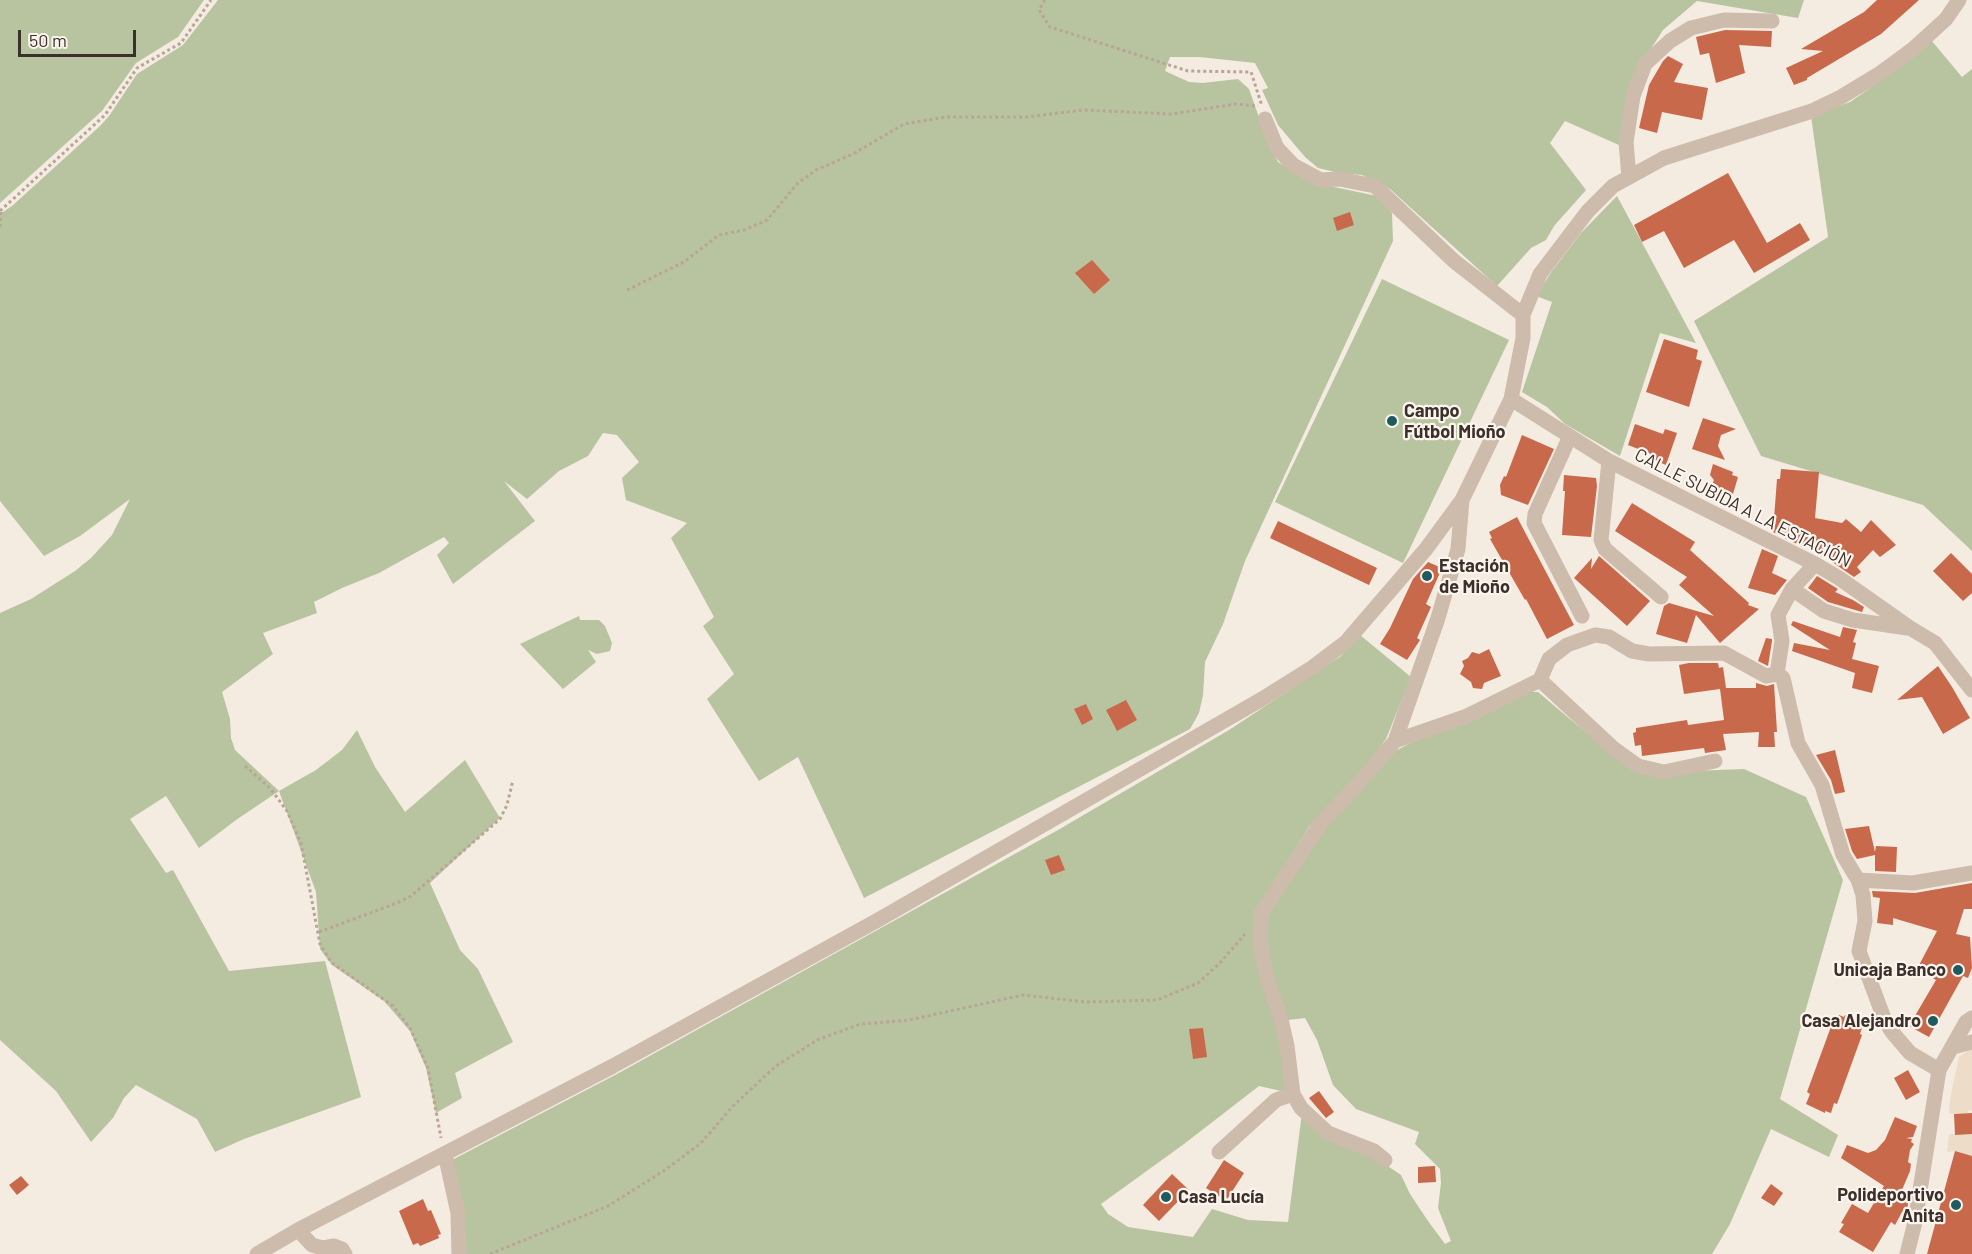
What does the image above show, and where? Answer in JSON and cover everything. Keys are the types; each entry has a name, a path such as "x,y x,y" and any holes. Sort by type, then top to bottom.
{"street":[{"path":"257,1254 298,1230 613,1066 878,920 1262,699 1313,667 1346,642 1426,549 1462,500 1511,399 1523,338 1523,315 1540,274 1588,211 1613,186 1664,158 1812,111 1841,97 1879,74 1913,49 1946,19 1959,0"},
{"path":"1629,177 1626,142 1633,96 1645,64 1670,41 1691,28 1724,20 1772,21"},
{"path":"1264,113 1277,148 1293,165 1321,180 1339,179 1375,186 1454,261 1523,315"},
{"name":"CALLE SUBIDA A LA ESTACIÓN","path":"1511,399 1609,461 1815,564 1935,643 1972,690"},
{"path":"1570,436 1535,514 1534,523 1582,616"},
{"path":"1609,461 1601,540 1605,549 1661,597"},
{"path":"1384,1160 1374,1151 1328,1133 1301,1108 1293,1094 1287,1046 1280,1015 1267,979 1260,942 1261,914 1321,823 1395,741 1438,618 1458,549 1462,500"},
{"path":"1777,674 1782,640 1778,615 1792,589 1815,564"},
{"path":"1792,589 1824,610 1843,617 1910,628"},
{"path":"1395,741 1467,716 1540,680 1549,659 1566,645 1595,635 1609,637 1632,651 1649,654 1724,653 1766,676 1777,674 1783,678 1798,743 1822,786 1843,855 1858,880 1863,895 1865,921 1859,951 1885,1021 1910,1053 1939,1070"},
{"path":"1540,680 1613,748 1638,766 1664,772 1715,761"},
{"path":"1858,880 1913,883 1972,873"},
{"path":"1907,1254 1915,1222 1939,1070 1970,1016"},
{"path":"1953,1047 1972,1042"},
{"path":"1220,1152 1276,1100 1293,1094"},
{"path":"445,1154 458,1213 459,1254"},
{"path":"298,1230 312,1245 323,1248 334,1246 342,1249 345,1254"}],"path":[{"path":"0,227 0,211 105,115 137,68 180,43 211,0"},
{"path":"1045,0 1039,10 1050,27 1188,71 1251,72 1264,113"},
{"path":"627,290 684,262 719,236 744,230 767,220 798,183 816,170 853,154 904,124 946,117 1026,117 1083,110 1171,114 1236,104 1264,113"},
{"path":"245,766 270,788 286,811 300,843 320,944 331,962 393,1006 410,1028 428,1068 445,1154"},
{"path":"319,932 411,896 500,819 507,805 513,780"},
{"path":"490,1254 608,1206 665,1170 700,1143 733,1106 776,1066 819,1039 861,1024 909,1020 1023,995 1086,1002 1157,1000 1198,983 1220,963 1261,914"}],"green space":[{"path":"0,0 204,0 178,37 136,63 102,111 0,203"},
{"path":"218,0 1804,0 1798,18 1697,1 1663,30 1632,79 1619,145 1565,121 1550,143 1586,190 1554,226 1546,240 1531,248 1497,286 1390,189 1362,175 1318,168 1305,157 1278,125 1262,90 1268,88 1255,63 1200,57 1170,57 1165,71 1189,82 1203,83 1238,79 1249,89 1267,140 1278,162 1310,182 1377,196 1392,213 1393,241 1245,561 1223,624 1205,662 1203,695 1199,713 1190,729 864,898 798,757 759,781 707,699 734,674 703,626 714,617 671,538 687,523 626,500 622,478 639,462 617,435 603,433 588,456 559,471 527,499 504,481 535,521 453,584 437,555 449,543 444,537 379,573 314,602 317,613 263,633 273,654 222,692 230,719 231,738 235,750 279,791 199,848 166,796 130,819 166,873 173,870 229,971 325,961 361,1097 244,1139 215,1152 197,1119 136,1085 124,1098 113,1118 91,1142 56,1091 0,1040 0,613 31,599 91,558 112,535 130,499 80,536 44,556 0,501 0,214 12,206 100,126 137,74 183,45"},
{"path":"1931,40 1962,77 1972,69 1972,551 1923,505 1761,456 1694,321 1828,237 1811,116 1850,102"},
{"path":"1617,196 1696,343 1660,333 1620,456 1565,424 1547,407 1522,392 1552,302 1536,296 1581,233"},
{"name":"Campo Fútbol Mioño","path":"1382,279 1509,340 1403,563 1275,502"},
{"path":"579,616 580,620 599,620 605,626 612,643 610,651 597,654 588,650 596,662 563,689 520,644"},
{"path":"1360,635 1411,677 1386,739 1367,766 1309,827 1260,906 1256,939 1257,956 1264,986 1281,1037 1288,1080 1286,1092 1259,1086 1101,1204 1108,1214 1128,1227 1193,1237 1212,1209 1248,1220 1288,1222 1302,1113 1320,1134 1367,1152 1401,1175 1410,1194 1445,1244 1451,1241 1438,1208 1440,1169 1415,1144 1419,1132 1356,1109 1333,1085 1317,1040 1305,1018 1288,1020 1277,994 1267,956 1266,918 1281,889 1324,825 1395,751 1428,734 1528,692 1538,692 1639,773 1744,769 1806,797 1843,880 1780,1099 1838,1135 1829,1157 1771,1129 1730,1224 1712,1254 464,1254 464,1221 450,1161 617,1074 1058,830 1229,730 1341,656"},
{"path":"357,730 375,767 405,812 465,760 500,818 430,883 460,950 478,969 513,1042 455,1073 462,1098 436,1113 426,1068 410,1031 384,1001 332,965 320,949 316,892 279,791 316,770 342,750"}],"shaded area":[{"path":"1972,1048 1972,1110 1968,1113 1949,1113 1959,1057"},
{"path":"1949,1134 1972,1134 1972,1156 1955,1151 1947,1152"}],"building":[{"path":"1877,0 1919,0 1881,34 1807,80 1794,85 1786,68 1823,51 1801,49 1864,12"},
{"path":"1725,30 1772,31 1771,47 1739,45 1745,73 1716,83 1709,53 1700,55 1696,37"},
{"path":"1668,56 1683,64 1674,82 1708,88 1702,120 1662,112 1657,133 1639,128 1649,85"},
{"path":"1728,173 1767,243 1800,223 1810,240 1754,273 1734,240 1684,268 1664,231 1642,242 1634,225"},
{"path":"1350,212 1354,225 1337,231 1333,218"},
{"path":"1092,260 1110,280 1094,294 1075,273"},
{"path":"1664,339 1698,350 1696,359 1702,361 1689,407 1646,392"},
{"path":"1703,418 1736,429 1721,435 1718,446 1725,460 1692,449"},
{"path":"1635,424 1663,434 1665,429 1677,433 1666,465 1654,460 1656,456 1628,445"},
{"path":"1522,435 1554,449 1528,505 1501,495 1500,485 1504,476 1506,477"},
{"path":"1713,464 1733,472 1732,475 1738,477 1733,494 1711,487 1714,480 1710,475"},
{"path":"1781,469 1819,472 1815,518 1842,523 1846,519 1861,532 1871,520 1896,545 1880,557 1873,550 1857,567 1861,572 1854,577 1835,564 1822,551 1795,543 1773,532 1777,479 1780,479"},
{"path":"1564,475 1596,478 1591,537 1562,535"},
{"path":"1632,503 1695,542 1690,550 1749,603 1748,605 1759,609 1720,643 1696,615 1687,643 1656,634 1664,606 1669,603 1714,616 1679,585 1687,577 1615,531"},
{"path":"1517,517 1574,625 1547,639 1490,539 1492,538 1489,532"},
{"path":"1278,521 1377,568 1369,585 1270,538"},
{"path":"1762,549 1778,556 1772,573 1787,580 1775,595 1748,588"},
{"path":"1951,553 1972,574 1972,593 1963,601 1933,571"},
{"path":"1599,556 1650,601 1627,626 1574,578 1592,558 1591,569"},
{"path":"1428,562 1442,568 1426,604 1431,607 1417,638 1420,640 1407,660 1380,644 1413,579"},
{"path":"1817,576 1838,589 1835,592 1864,607 1862,612 1828,602 1808,588"},
{"path":"1793,621 1840,637 1843,627 1857,630 1853,642 1856,643 1852,659 1879,666 1872,693 1852,688 1855,673 1792,651 1794,643 1830,650 1791,625"},
{"path":"1766,638 1772,639 1768,666 1758,661"},
{"path":"1489,649 1501,676 1484,683 1482,689 1473,688 1471,682 1460,674 1464,666 1462,661 1472,652 1479,654"},
{"path":"1718,663 1719,668 1723,667 1726,688 1756,688 1756,683 1767,686 1774,684 1777,732 1774,732 1775,747 1758,747 1759,732 1723,734 1726,750 1705,753 1704,748 1642,756 1641,745 1635,746 1633,733 1636,732 1636,728 1687,720 1688,725 1724,720 1720,689 1684,694 1679,665"},
{"path":"1938,666 1970,718 1943,734 1922,697 1897,700"},
{"path":"1126,700 1137,720 1117,731 1106,710"},
{"path":"1086,704 1093,719 1082,725 1074,709"},
{"path":"1835,750 1845,792 1835,794 1831,780 1816,755"},
{"path":"1869,826 1875,852 1876,846 1897,847 1896,872 1875,871 1875,855 1857,859 1852,851 1845,829"},
{"path":"1059,855 1065,870 1051,875 1045,860"},
{"path":"1972,883 1972,909 1964,909 1956,934 1970,937 1972,968 1968,978 1963,976 1929,1037 1909,1026 1936,980 1917,969 1937,931 1893,918 1893,925 1877,923 1880,898 1873,897 1872,891 1915,893"},
{"path":"1839,1015 1844,1017 1845,1015 1863,1024 1860,1034 1862,1035 1837,1104 1834,1103 1831,1113 1825,1111 1825,1113 1806,1104 1810,1094 1807,1092 1832,1024 1835,1025"},
{"path":"1203,1028 1207,1057 1193,1059 1189,1029"},
{"path":"1908,1070 1920,1092 1906,1100 1894,1078"},
{"path":"1319,1091 1334,1112 1326,1118 1309,1098"},
{"path":"1972,1113 1972,1134 1955,1135 1954,1114"},
{"path":"1895,1117 1917,1126 1913,1137 1906,1138 1912,1139 1911,1142 1914,1144 1910,1150 1908,1162 1911,1164 1910,1171 1899,1197 1908,1203 1907,1213 1902,1212 1895,1225 1891,1222 1873,1252 1839,1232 1844,1224 1841,1223 1852,1204 1868,1213 1884,1186 1841,1158 1847,1145 1868,1153 1876,1150 1885,1140"},
{"name":"Polideportivo Anita","path":"1955,1151 1972,1156 1972,1254 1927,1254"},
{"path":"1224,1160 1244,1173 1226,1201 1206,1188"},
{"path":"1435,1166 1436,1182 1418,1183 1418,1167"},
{"name":"Casa Lucía","path":"1172,1174 1189,1190 1159,1221 1143,1205"},
{"path":"21,1176 29,1185 17,1195 9,1185"},
{"path":"1771,1184 1783,1193 1774,1206 1761,1198"},
{"path":"423,1199 428,1211 431,1210 441,1234 438,1235 439,1238 420,1246 418,1243 413,1245 399,1211"}],"place":[{"name":"Campo Fútbol Mioño","path":"1392,421"},
{"name":"Estación de Mioño","path":"1427,576"},
{"name":"Unicaja Banco","path":"1958,970"},
{"name":"Casa Alejandro","path":"1933,1021"},
{"name":"Casa Lucía","path":"1166,1197"},
{"name":"Polideportivo Anita","path":"1956,1205"}]}
